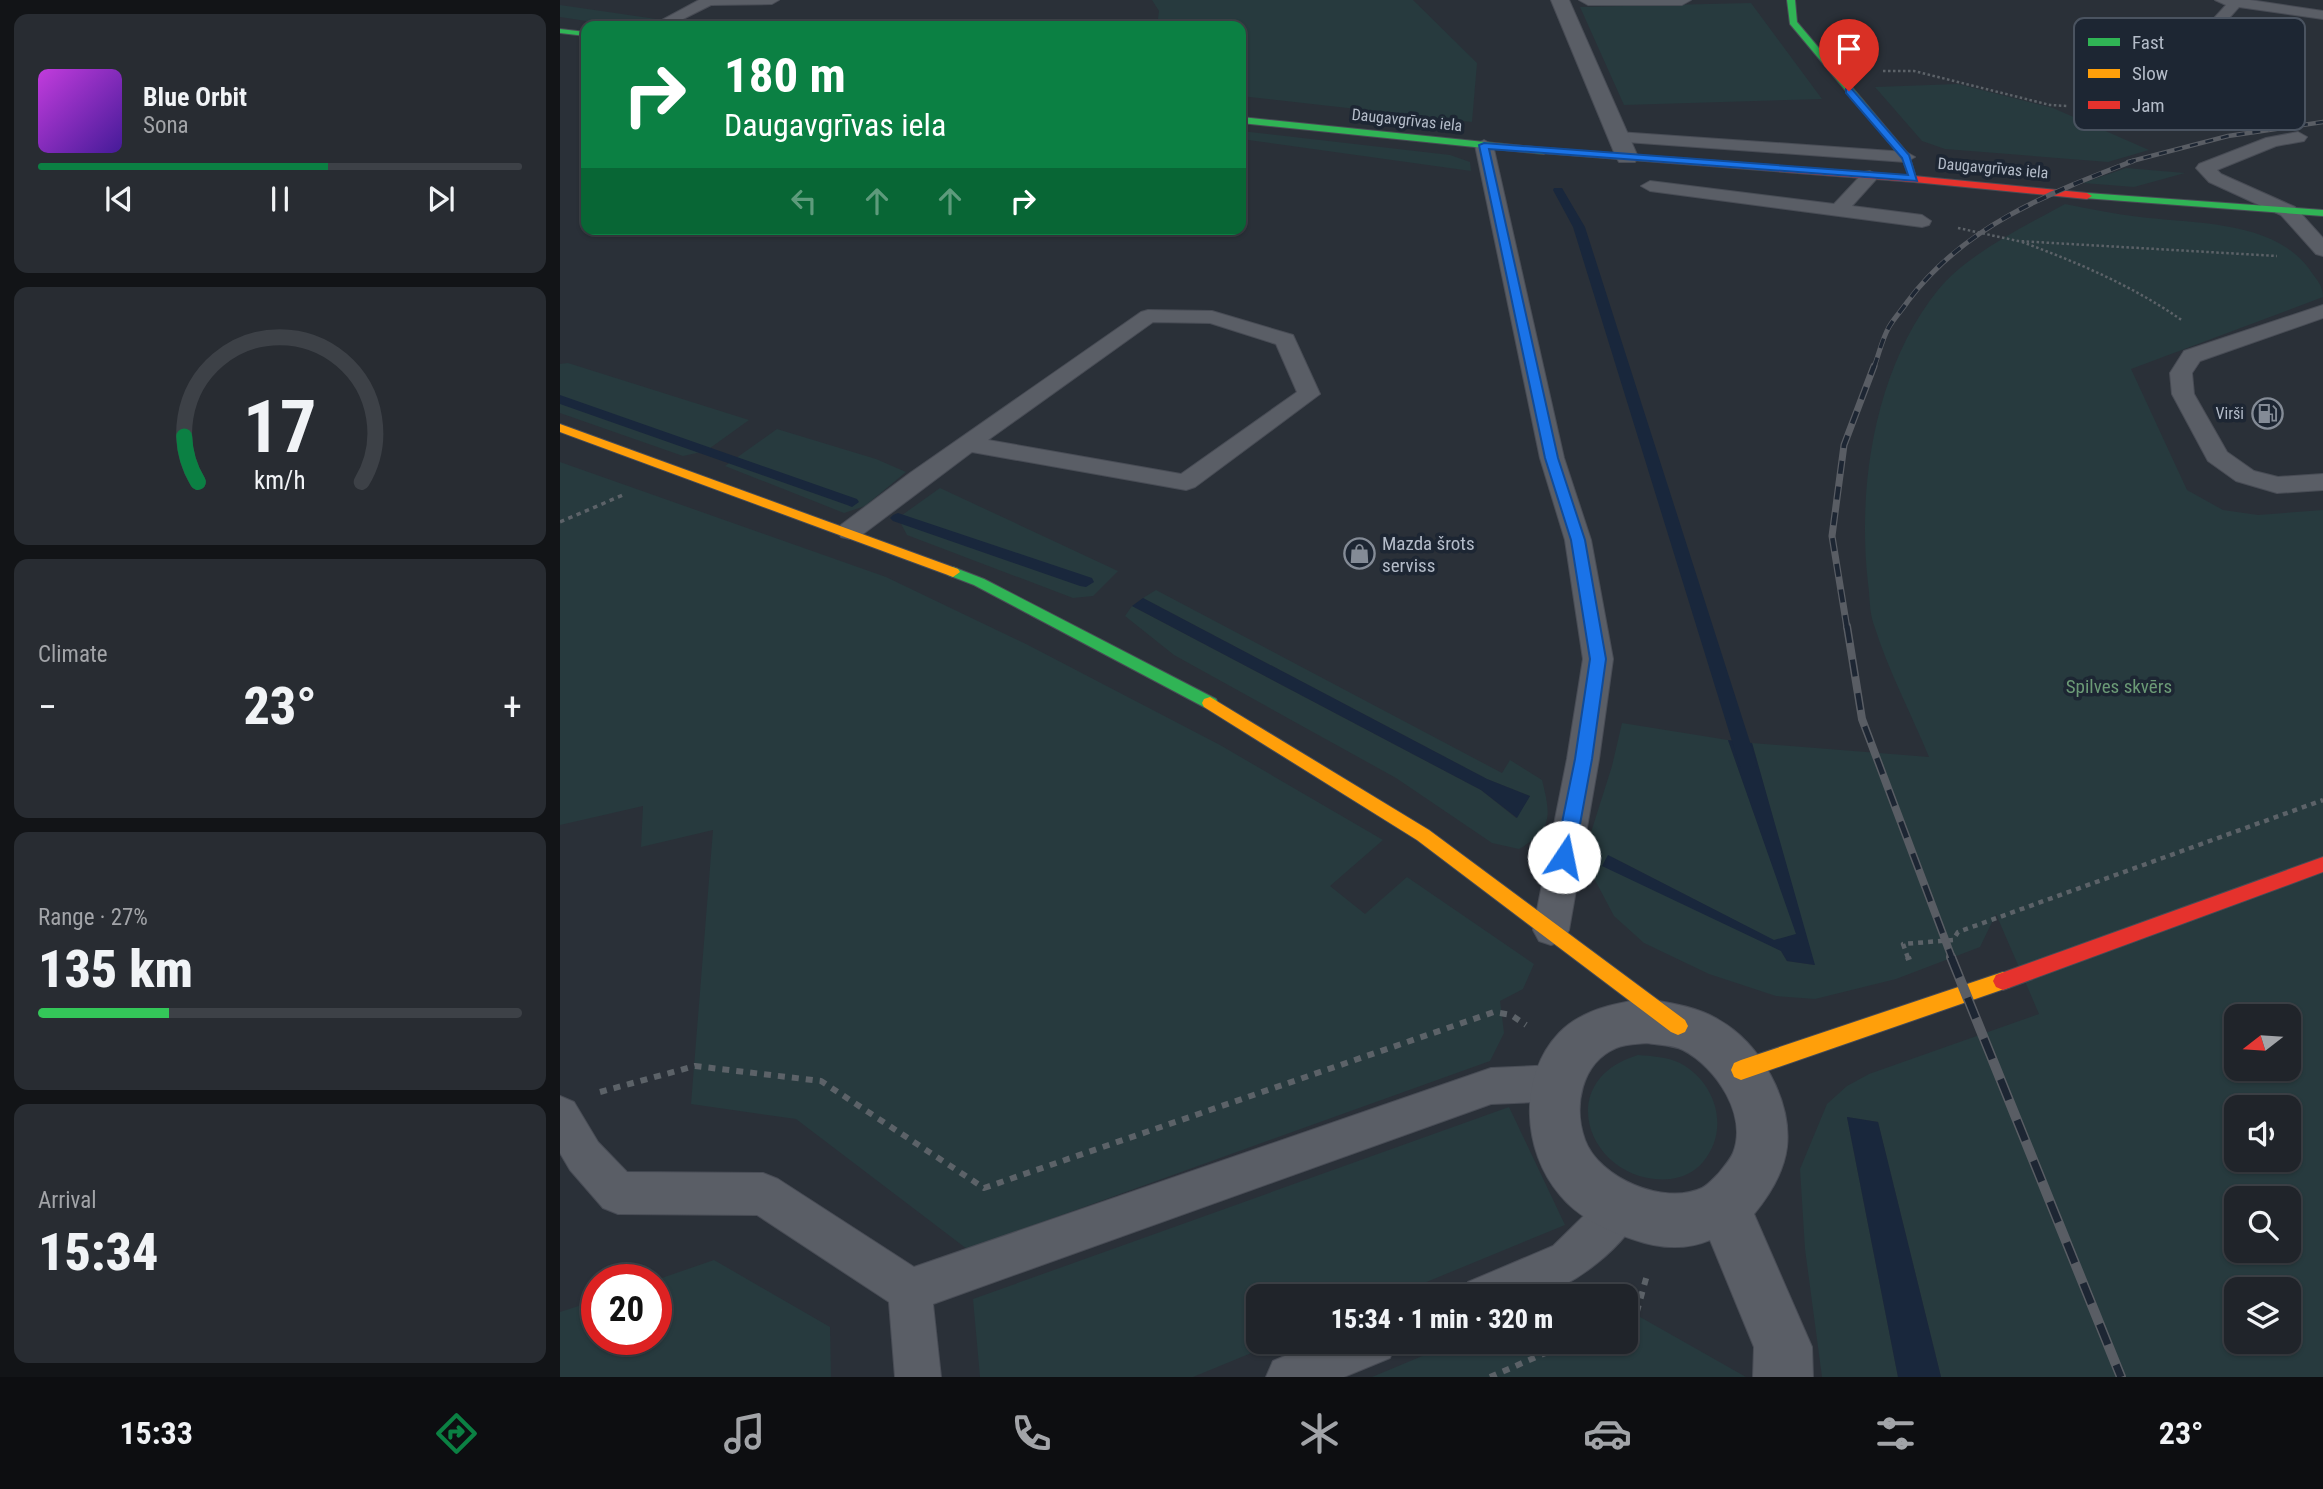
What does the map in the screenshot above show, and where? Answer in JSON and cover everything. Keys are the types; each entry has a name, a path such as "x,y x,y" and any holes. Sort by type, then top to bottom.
{"street":[{"path":"1560,0 1627,157"},
{"path":"1588,0 1682,0"},
{"path":"1791,0 1793,22 1906,157 1914,179"},
{"path":"560,31 581,33"},
{"name":"Daugavgrīvas iela","path":"1246,121 1484,145 1914,179 2128,200 2323,213"},
{"path":"560,428 773,506 850,531 979,582 1199,697 1423,835 1678,1026"},
{"path":"1741,1070 1965,995 2323,864"},
{"path":"1647,1021 1678,1026 1701,1035 1720,1048 1741,1070 1757,1101 1763,1141 1750,1178 1723,1207 1699,1217 1674,1221 1647,1219 1621,1209 1578,1176 1555,1130 1563,1070 1590,1037 1617,1024 1647,1021"},
{"path":"1723,1207 1783,1347 1783,1377"}],"lane":[{"path":"668,21 708,1 772,0"},
{"path":"2215,18 2228,1 2323,15"},
{"path":"1618,137 1906,157"},
{"path":"2298,137 2272,142 2205,168 2215,178 2288,211 2323,250"},
{"path":"1484,145 1552,458 1578,540 1598,659 1583,759 1551,930"},
{"path":"1840,209 1870,176"},
{"path":"1650,186 1922,220"},
{"path":"2323,311 2192,356 2181,373 2183,394 2217,456 2245,476 2277,485 2323,482"},
{"path":"850,531 968,443 1148,316 1212,317 1285,340 1309,394 1186,482 968,443"},
{"path":"910,1290 971,1271 1491,1086 1563,1070"},
{"path":"573,1106 584,1156 618,1193 764,1194 910,1290"},
{"path":"1514,1284 1568,1261 1621,1209"},
{"path":"910,1290 918,1377"},
{"path":"1289,1377 1345,1354"}],"path":[{"path":"1834,73 1914,71 2050,105 2068,106"},
{"path":"1922,220 2018,241 2083,263 2165,307 2218,347"},
{"path":"2018,241 2281,256"},
{"path":"1958,932 2323,800"},
{"path":"573,1106 695,1066 821,1081 984,1188 1494,1012 1511,1015 1563,1070"},
{"path":"1490,1377 1543,1354"}],"green space":[{"path":"1152,0 1413,0 1477,63 1472,122 1246,97 1246,21 1158,21 1159,11"},
{"path":"1751,3 1822,99 1624,105 1580,7"},
{"path":"560,5 663,20 586,21 560,17"},
{"path":"1958,84 2053,108 2074,117 2074,130 2103,130 2149,150 2108,162 1945,149 1922,141 1875,87"},
{"path":"1246,132 1450,155 1470,162 1471,171 1246,140"},
{"path":"2126,168 2185,173 2134,187 2083,183"},
{"name":"Spilves skvērs","path":"2065,204 2131,216 2234,228 2279,243 2297,256 2322,290 2323,297 2131,369 2187,490 2223,510 2258,515 2323,510 2323,1377 1941,1377 1878,1122 1847,1117 1898,1377 1822,1377 1805,1249 1800,1169 1827,1104 1847,1086 1869,1074 2039,1014 1996,914 1980,947 1896,979 1815,999 1776,996 1709,974 1644,943 1614,916 1587,865 1586,848 1612,766 1622,723 1728,740 1797,934 1775,941 1608,855 1781,951 1787,961 1814,965 1752,743 1929,757 1886,658 1871,615 1865,546 1865,507 1875,429 1885,391 1916,321 1938,290 1964,264 2015,231"},
{"path":"568,363 749,420 706,451 683,456 560,413 560,364"},
{"path":"777,429 876,459 906,472 865,506 844,513 725,466"},
{"path":"560,462 886,577 1026,644 1220,745 1383,840 1330,886 1365,914 1407,877 1534,964 1523,989 1500,1001 1504,1033 1490,1061 967,1249 796,1119 691,1104 713,830 641,847 643,806 560,825"},
{"path":"940,488 1118,571 1093,596 1073,598 907,535 898,518"},
{"path":"1156,590 1502,773 1510,760 1542,780 1548,812 1544,828 1519,849 1492,843 1396,778 1174,655 1125,616 1132,606 1481,790 1516,818 1530,796 1487,779 1143,598"},
{"path":"1638,1055 1665,1058 1680,1063 1703,1082 1716,1108 1716,1136 1711,1149 1696,1169 1684,1175 1671,1179 1643,1177 1620,1167 1602,1150 1591,1130 1588,1108 1594,1087 1610,1068"},
{"path":"1509,1107 1565,1225 1422,1284 1246,1284 1246,1354 1249,1354 1193,1377 980,1377 973,1299"},
{"path":"714,1260 830,1327 831,1377 560,1377 560,1312 581,1305 581,1355 672,1355 672,1274"},
{"path":"1638,1316 1746,1377 1372,1377 1427,1354 1638,1354"}],"water":[{"path":"1143,598 1487,779 1530,796 1517,818 1481,790 1132,606"},
{"path":"1728,740 1752,743 1815,965 1787,961 1781,951 1602,866 1608,855 1774,940 1796,934"},
{"path":"1847,1117 1878,1122 1941,1377 1898,1377"}],"waterway":[{"path":"1558,190 1579,227 1748,764"},
{"path":"560,399 852,502"},
{"path":"898,518 1086,582"}],"railway":[{"path":"2305,125 2323,122"},
{"path":"2128,162 2228,136 2269,130"},
{"path":"1874,367 1884,336 1893,320 1930,275 1955,252 2010,215 2070,186 2133,161"},
{"path":"1847,628 1832,536 1844,445 1874,366"},
{"path":"1847,626 1862,719 1952,958"},
{"path":"1951,957 2121,1377"}],"traffic: fast":[{"path":"1791,0 1793,22 1906,157 1914,179"},
{"path":"560,31 581,33"},
{"path":"1246,121 1544,151"},
{"path":"2087,196 2323,213"},
{"path":"953,572 979,582 1210,703"}],"traffic: slow":[{"path":"560,428 953,572"},
{"path":"1210,703 1423,835 1678,1026"},
{"path":"1741,1070 2003,981"}],"traffic: jam":[{"path":"1544,151 1914,179 2087,196"},
{"path":"2003,981 2323,864"}],"place":[{"name":"Virši","path":"2267,413"},
{"name":"Mazda šrots serviss","path":"1359,554"}],"route":[{"path":"1564,857 1583,759 1598,659 1578,540 1552,458 1484,145 1914,179 1906,157 1849,91"}]}
